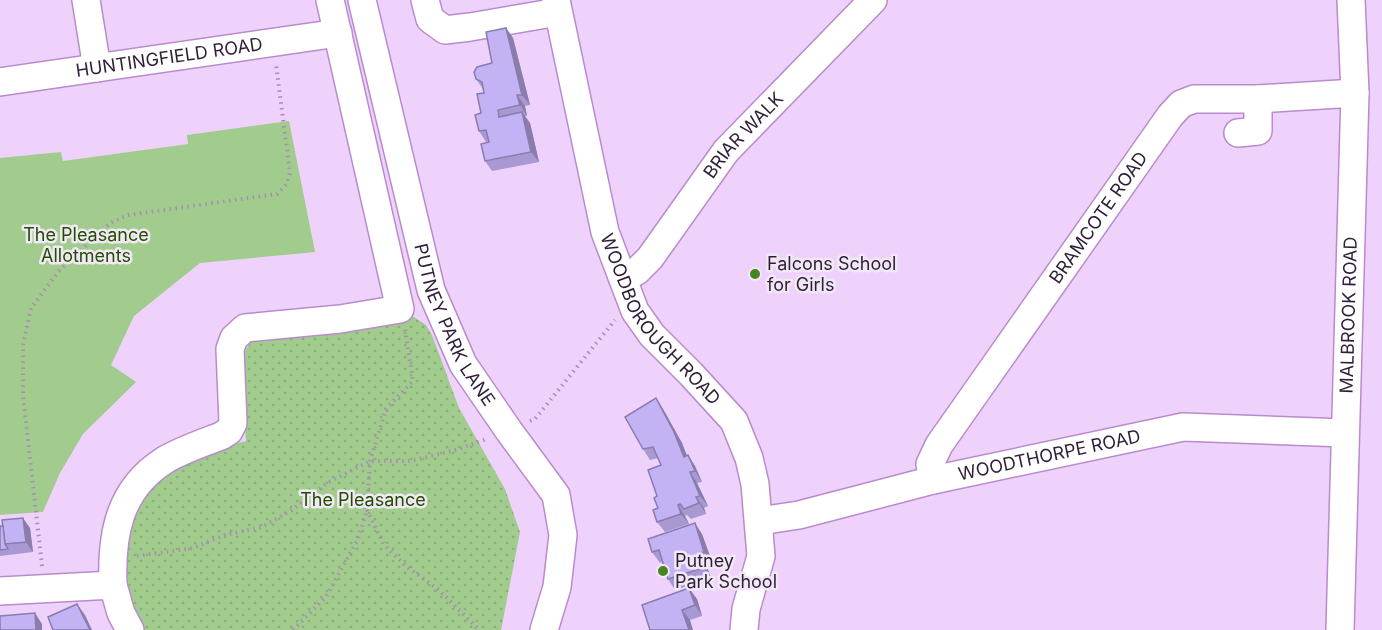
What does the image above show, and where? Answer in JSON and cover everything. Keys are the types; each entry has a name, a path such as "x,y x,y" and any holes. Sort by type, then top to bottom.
{"street":[{"path":"86,0 97,68"},
{"path":"130,630 121,614 113,572 117,525 128,498 147,473 167,459 229,431 233,423 230,349 234,338 245,328 340,319 400,309 330,0"},
{"name":"PUTNEY PARK LANE","path":"362,0 431,290 463,364 556,495 563,535 557,587 544,630"},
{"path":"425,0 430,19 445,30 470,27 557,6"},
{"name":"BRIAR WALK","path":"623,279 637,271 650,258 726,151 873,0"},
{"name":"MALBROOK ROAD","path":"1340,630 1355,93 1351,0"},
{"name":"WOODBOROUGH ROAD","path":"557,6 605,232 635,311 652,335 734,422 749,458 755,484 761,556 746,609 744,630"},
{"name":"HUNTINGFIELD ROAD","path":"0,82 338,33"},
{"name":"BRAMCOTE ROAD","path":"933,480 930,464 939,445 1170,116 1181,104 1194,99 1258,99 1355,93"},
{"path":"1238,133 1258,131 1258,99"},
{"name":"WOODTHORPE ROAD","path":"759,521 799,515 933,480 1183,427 1345,433"},
{"path":"0,591 44,588 113,572"}],"path":[{"path":"44,588 23,395 23,345 31,308 58,272 110,222 128,215 277,194 287,184 290,173 273,42"},
{"path":"293,630 326,597 358,539 367,510 370,461 386,409 413,381 400,309"},
{"path":"113,572 225,536 262,527 292,510 327,483 370,461 411,461 459,449 536,419 616,319 621,317"},
{"path":"367,510 384,545 407,567 439,590 479,630"}],"green space":[{"name":"The Pleasance Allotments","path":"289,121 315,252 200,263 134,316 111,365 136,382 83,434 60,473 43,512 0,515 0,158 61,152 63,161 188,144 187,135"},
{"name":"The Pleasance","path":"411,315 426,325 432,335 459,408 505,489 520,532 501,630 145,630 134,612 128,586 128,547 138,510 148,493 161,478 177,466 202,454 246,441 241,358 254,336"}],"building":[{"path":"506,28 522,95 517,95 520,105 498,110 499,117 522,112 531,152 485,161 481,144 489,142 486,130 479,131 475,115 481,113 477,94 484,93 482,82 476,79 474,72 477,67 492,63 486,32"},
{"path":"656,398 684,457 688,455 695,471 690,472 700,496 696,497 699,503 684,509 680,504 678,505 681,514 657,522 653,510 658,508 654,498 657,496 648,470 661,465 653,447 643,449 625,417"},
{"path":"23,518 26,542 5,544 2,520"},
{"path":"695,523 704,552 699,553 703,568 668,579 659,550 652,552 648,539"},
{"path":"0,526 3,526 5,544 8,549 0,550"},
{"path":"689,588 695,605 682,610 689,630 650,630 642,605"},
{"path":"77,604 90,630 53,630 48,617"},
{"path":"35,613 36,630 0,630 0,616"}],"place":[{"name":"Falcons School for Girls","path":"755,274"},
{"name":"Putney Park School","path":"663,571"}]}
